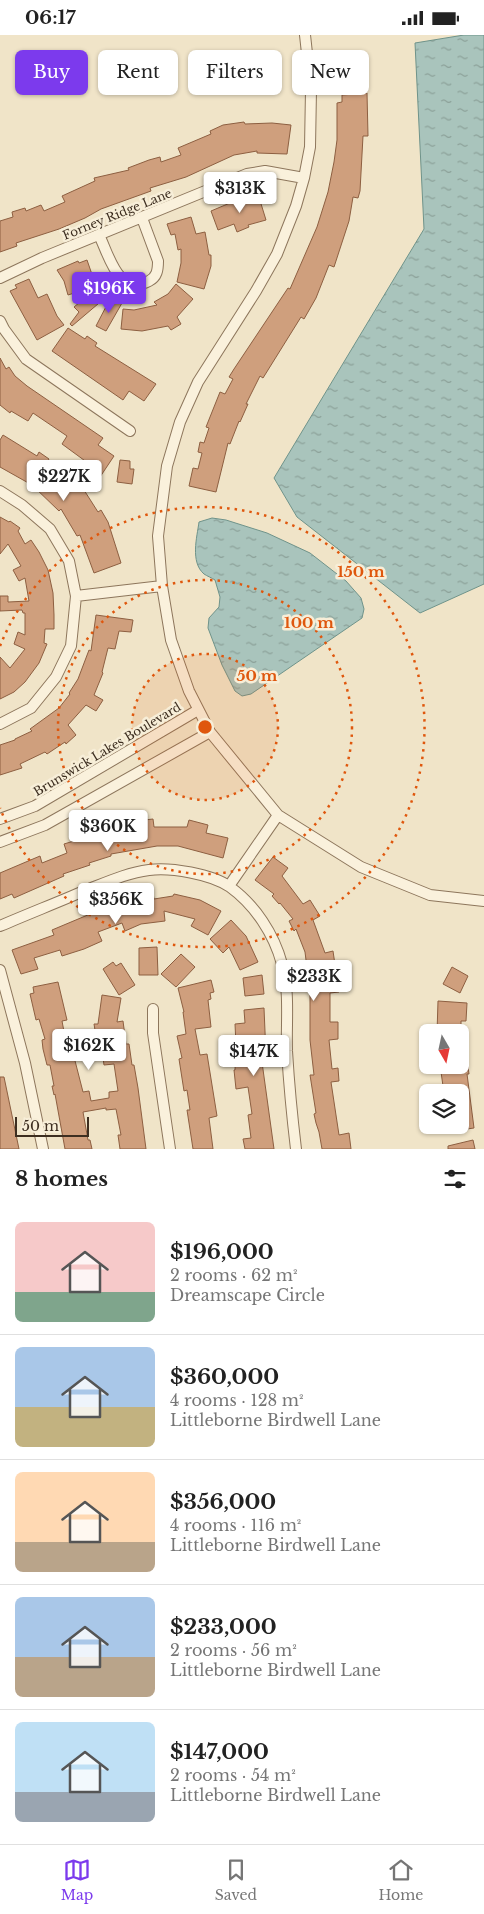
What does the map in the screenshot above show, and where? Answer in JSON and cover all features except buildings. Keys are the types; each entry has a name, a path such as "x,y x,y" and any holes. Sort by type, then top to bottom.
{"street":[{"path":"305,35 311,90 310,147 296,206 277,255 198,382 180,422 167,466 158,536 162,586 171,640 189,691 210,732 278,815 360,867 430,895 484,901"},
{"name":"Forney Ridge Lane","path":"0,278 246,174 265,171 304,178"},
{"path":"99,235 118,277 132,284 149,281 156,276 158,261 142,218"},
{"path":"0,321 26,359 130,431"},
{"path":"0,491 22,505 50,529 69,561 76,596 71,646 56,677 31,708 0,724"},
{"path":"76,596 162,586"},
{"name":"Brunswick Lakes Boulevard","path":"0,819 35,807 198,709"},
{"path":"0,841 45,825 210,732"},
{"path":"229,886 278,815"},
{"path":"0,926 119,877 149,870 170,870 189,873 229,886 252,908 270,931 282,964 287,993 289,1070 296,1149"},
{"path":"0,970 25,1063 42,1149"},
{"path":"153,1009 152,1033 170,1149"}],"water":[{"path":"464,35 484,35 484,584 420,613 297,517 274,478 424,229 415,43"},
{"path":"212,518 226,520 267,533 310,553 346,581 361,598 364,609 362,618 251,694 242,696 235,691 222,665 208,628 209,618 219,607 220,597 215,580 204,574 197,563 196,542 199,522"}]}
